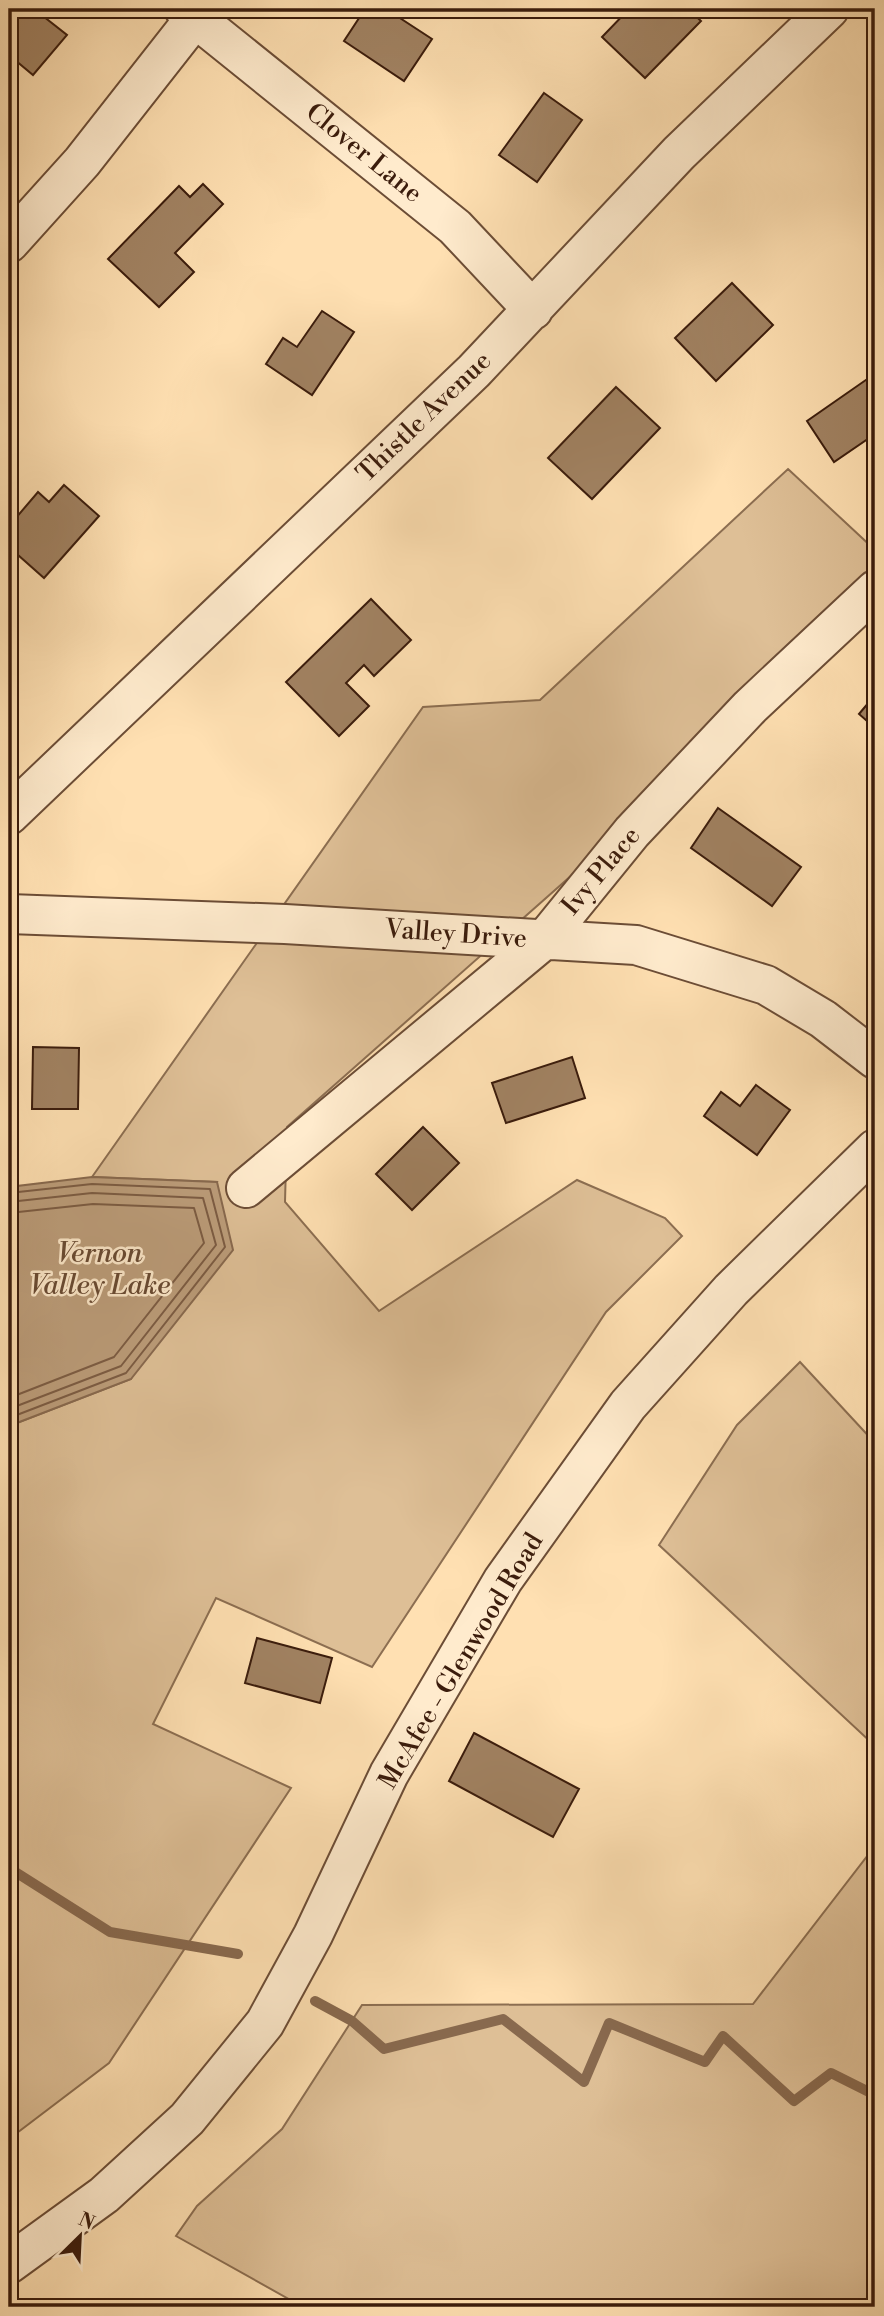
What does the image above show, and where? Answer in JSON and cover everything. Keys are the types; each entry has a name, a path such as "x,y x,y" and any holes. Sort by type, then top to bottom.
{"street":[{"name":"Thistle Avenue","path":"9,815 474,371 679,153 829,9"},
{"name":"Clover Lane","path":"190,13 455,227 533,310"},
{"path":"9,243 82,162 190,13"},
{"name":"Ivy Place","path":"246,1188 545,939 632,832 723,736 875,590"},
{"name":"Valley Drive","path":"9,914 285,924 636,945 766,985 823,1019 875,1059"},
{"name":"McAfee - Glenwood Road","path":"9,2264 104,2195 187,2119 265,2022 313,1935 389,1774 503,1580 628,1405 731,1290 875,1149"}],"shaded area":[{"path":"788,469 875,550 875,607 287,1127 285,1202 379,1311 577,1180 665,1218 682,1236 606,1312 372,1667 216,1598 153,1724 291,1788 109,2063 9,2139 9,1426 131,1379 217,1182 92,1177 423,707 540,700"},
{"path":"800,1362 875,1443 875,1746 659,1545 737,1425"},
{"path":"875,1846 875,2307 303,2307 176,2236 197,2206 282,2129 362,2005 753,2004"}],"water":[{"name":"Vernon Valley Lake","path":"92,1177 217,1182 233,1250 131,1379 9,1426 9,1187"}],"building":[{"path":"9,9 34,9 67,35 33,75 9,55"},
{"path":"365,9 386,9 432,39 404,81 344,41"},
{"path":"629,9 688,9 701,21 645,78 602,37"},
{"path":"544,93 582,120 537,182 499,155"},
{"path":"203,184 223,204 175,253 194,272 159,307 108,259 179,186 190,197"},
{"path":"732,283 773,325 716,381 675,338"},
{"path":"322,311 354,332 312,395 266,364 283,338 297,347"},
{"path":"873,375 875,434 834,462 807,421"},
{"path":"616,387 660,428 592,499 548,458"},
{"path":"64,485 99,516 44,578 9,547 9,526 38,492 49,502"},
{"path":"371,599 411,640 374,676 364,665 346,683 369,706 339,736 286,682"},
{"path":"875,695 875,728 859,714"},
{"path":"718,808 801,867 772,906 691,848"},
{"path":"33,1047 79,1048 78,1109 32,1109"},
{"path":"572,1057 585,1098 506,1123 492,1083"},
{"path":"756,1085 790,1110 757,1155 704,1116 721,1092 740,1106"},
{"path":"423,1127 459,1163 412,1210 376,1174"},
{"path":"257,1638 332,1658 320,1703 245,1683"},
{"path":"474,1733 579,1789 553,1837 449,1781"}],"waterway":[{"path":"9,1868 110,1932 238,1954"},
{"path":"315,2001 352,2021 384,2049 503,2019 584,2082 609,2023 705,2062 723,2036 794,2101 831,2073 875,2095"}]}
